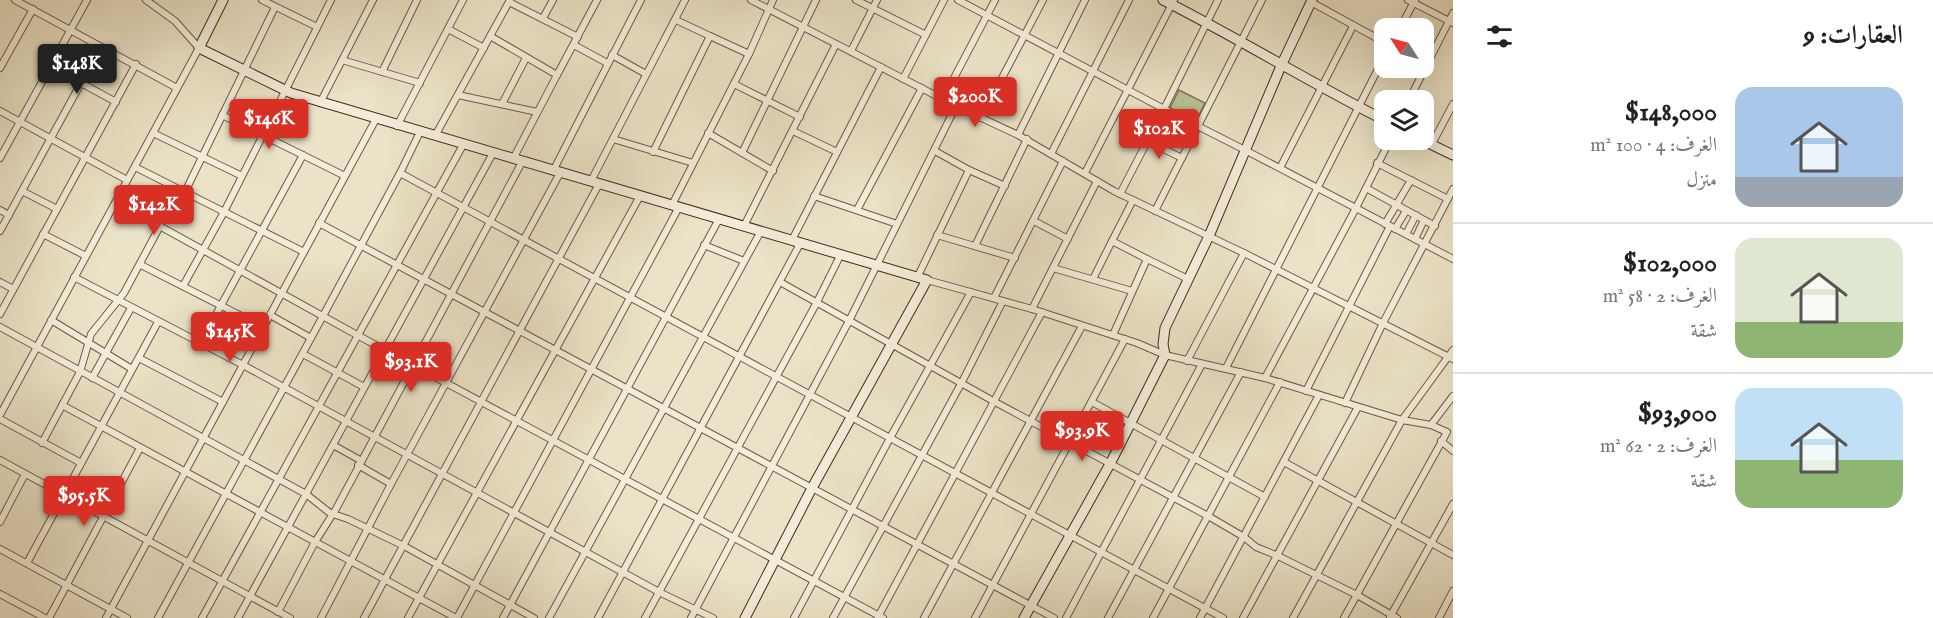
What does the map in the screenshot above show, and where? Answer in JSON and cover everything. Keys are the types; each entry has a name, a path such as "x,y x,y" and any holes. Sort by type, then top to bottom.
{"street":[{"path":"15,0 25,2 33,9 177,88"},
{"path":"0,158 87,0"},
{"path":"147,0 175,21 199,48 286,91 320,103 1032,309 1125,339 1165,355 1280,382 1402,420 1431,425 1450,434 1441,441 1344,618"},
{"path":"262,0 317,27"},
{"path":"183,286 224,212 331,0"},
{"path":"320,103 373,0"},
{"path":"382,72 417,0"},
{"path":"397,126 463,0"},
{"path":"543,18 553,0"},
{"path":"278,612 491,222 537,112 597,0"},
{"path":"321,618 525,241 607,63 641,0"},
{"path":"364,618 558,260 595,183 613,139 686,0"},
{"path":"751,0 956,106 1027,139 1120,194 1276,268 1450,358"},
{"path":"62,405 456,618 630,299 676,206 693,163 749,54 773,0"},
{"path":"742,153 816,0"},
{"path":"856,0 926,35"},
{"path":"851,51 878,0"},
{"path":"903,79 944,0"},
{"path":"958,0 1093,73 1453,259"},
{"path":"943,99 995,0"},
{"path":"981,118 1042,0"},
{"path":"1018,135 1085,0"},
{"path":"1052,154 1129,0"},
{"path":"1120,194 1218,0"},
{"path":"1155,211 1262,0"},
{"path":"81,463 42,443 1,413 199,48 221,1"},
{"path":"435,137 509,1 578,37"},
{"path":"1085,173 1169,1 1281,66 1374,115"},
{"path":"1024,618 1110,464 1165,355 1163,337 1311,1 1374,37"},
{"path":"1404,18 1412,1 1451,22"},
{"path":"184,192 275,6"},
{"path":"0,68 33,9"},
{"path":"1415,90 1451,22 1453,13"},
{"path":"675,20 749,54"},
{"path":"1280,168 1353,26"},
{"path":"448,29 484,48"},
{"path":"490,36 557,75"},
{"path":"653,152 710,36"},
{"path":"744,226 836,44"},
{"path":"574,45 607,63"},
{"path":"612,56 646,74"},
{"path":"502,104 526,58"},
{"path":"342,60 420,83"},
{"path":"0,314 136,64"},
{"path":"50,66 116,102"},
{"path":"598,618 780,282 814,196 881,67"},
{"path":"1226,368 1374,77"},
{"path":"0,231 81,83"},
{"path":"734,84 800,117"},
{"path":"857,210 922,88"},
{"path":"458,95 537,112"},
{"path":"1434,140 1453,104"},
{"path":"691,618 811,395 956,106"},
{"path":"0,111 128,180"},
{"path":"222,115 345,176"},
{"path":"106,618 376,119"},
{"path":"793,131 837,152"},
{"path":"159,618 303,354 420,132"},
{"path":"153,133 242,176"},
{"path":"708,133 772,171"},
{"path":"613,139 693,163"},
{"path":"975,246 1027,139"},
{"path":"1147,141 1182,158"},
{"path":"202,618 435,192 463,145"},
{"path":"1434,145 1453,156"},
{"path":"1265,378 1384,150"},
{"path":"935,151 1005,186"},
{"path":"238,618 493,153"},
{"path":"200,344 303,155"},
{"path":"994,298 1063,161"},
{"path":"1377,163 1448,199"},
{"path":"135,167 304,252"},
{"path":"745,618 812,488 892,345 922,278 937,235 969,170"},
{"path":"400,173 1223,618"},
{"path":"1306,391 1390,226 1396,206 1411,180"},
{"path":"1032,309 1097,182"},
{"path":"1366,188 1436,226"},
{"path":"1345,403 1383,323 1436,226 1453,189"},
{"path":"22,191 57,209"},
{"path":"408,618 640,196"},
{"path":"814,196 897,224"},
{"path":"1093,279 1132,200"},
{"path":"116,202 357,335 517,419 880,617 916,544 1042,312"},
{"path":"0,210 9,215"},
{"path":"1390,226 1406,211"},
{"path":"1406,234 1416,215"},
{"path":"503,618 719,219"},
{"path":"1415,238 1424,220"},
{"path":"1034,221 1068,239"},
{"path":"319,223 1054,618"},
{"path":"42,443 80,372 88,343 96,327 119,301 141,265 160,226"},
{"path":"549,618 761,231"},
{"path":"43,234 86,256"},
{"path":"937,235 1015,258"},
{"path":"1112,241 1188,279"},
{"path":"704,245 744,261"},
{"path":"1187,361 1244,253"},
{"path":"645,618 841,254"},
{"path":"1113,336 1147,259"},
{"path":"141,265 263,327"},
{"path":"1053,268 1132,291"},
{"path":"74,277 243,365 586,550 659,592 713,618"},
{"path":"0,282 13,289"},
{"path":"780,282 995,402 1208,516 1244,537 1256,547 1357,595 1393,617 1453,504"},
{"path":"794,618 971,292"},
{"path":"833,618 962,382 1003,301"},
{"path":"92,378 131,308"},
{"path":"270,315 311,339"},
{"path":"51,320 132,369"},
{"path":"27,563 158,322"},
{"path":"924,618 1082,326"},
{"path":"0,327 306,494 332,514 368,528 404,546 534,618"},
{"path":"975,618 1125,339"},
{"path":"1293,618 1402,420 1450,358 1453,350"},
{"path":"303,354 364,387"},
{"path":"139,357 223,402"},
{"path":"1066,618 1202,364"},
{"path":"1108,618 1241,372"},
{"path":"1153,618 1280,382"},
{"path":"1200,618 1319,395"},
{"path":"1431,425 1453,396"},
{"path":"1092,402 1265,497"},
{"path":"1243,618 1358,407"},
{"path":"1441,441 1453,451"},
{"path":"333,445 392,484"},
{"path":"0,594 47,618 140,448"},
{"path":"0,460 290,618"},
{"path":"1284,462 1453,555"},
{"path":"0,522 25,474"},
{"path":"0,549 127,618"},
{"path":"1439,618 1453,591"}],"green space":[{"path":"1179,90 1205,103 1196,121 1170,108"}]}
